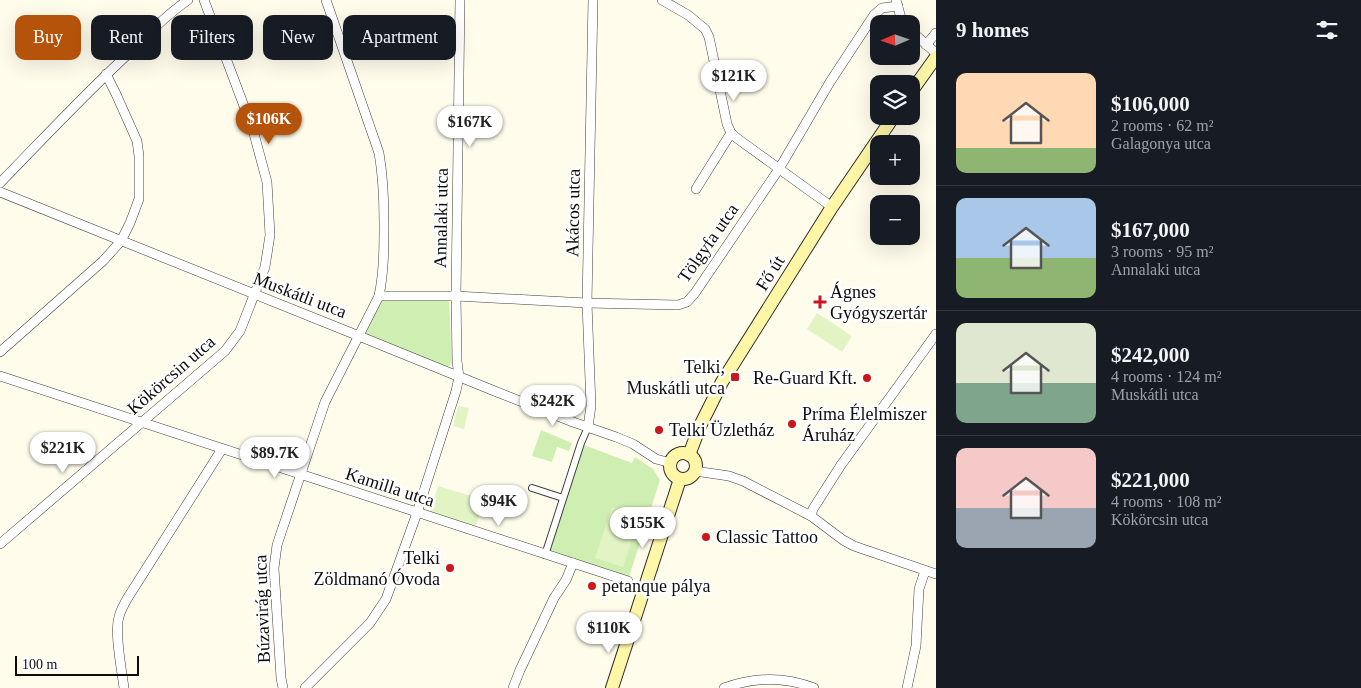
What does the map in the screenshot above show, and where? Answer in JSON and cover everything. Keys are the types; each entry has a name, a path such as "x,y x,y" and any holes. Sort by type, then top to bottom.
{"main road":[{"path":"920,80 936,58"},
{"name":"Fő út","path":"689,455 700,426 722,382 832,207 888,125"},
{"path":"678,455 689,455 694,460 696,467 694,474 687,478 680,478 673,474 672,460 678,455"},
{"path":"612,688 680,478"}],"street":[{"path":"0,183 151,30 188,0"},
{"name":"Kökörcsin utca","path":"0,544 225,351 240,331 265,267 270,235 267,182 253,130 204,0"},
{"name":"Búzavirág utca","path":"284,688 279,663 274,568 276,545 326,402 379,296 383,279 383,180 379,153 326,0"},
{"name":"Annalaki utca","path":"305,688 370,623 386,599 417,513 456,391 459,377 456,296 460,0"},
{"name":"Akácos utca","path":"588,427 591,406 587,303 593,0"},
{"path":"662,0 688,15 705,29 709,37 727,124 731,133 738,140 832,207"},
{"path":"897,3 902,15"},
{"name":"Tölgyfa utca","path":"379,296 456,296 587,303 678,305 687,302 779,169 830,82 874,15 882,8 897,3"},
{"path":"926,45 936,33"},
{"path":"920,39 936,53"},
{"path":"0,352 103,261 121,241 130,223 139,198 137,141 106,74"},
{"path":"696,189 731,133"},
{"name":"Muskátli utca","path":"0,192 459,377 633,444 656,459 671,464"},
{"path":"811,516 813,509 841,464 936,334"},
{"name":"Kamilla utca","path":"0,376 628,581"},
{"path":"545,555 588,427"},
{"path":"124,688 118,636 119,616 127,599 222,450"},
{"path":"695,470 736,479 811,516 848,543 936,574"},
{"path":"532,488 563,498"},
{"path":"513,688 554,598 566,580 573,563"},
{"path":"907,688 916,646 919,589 925,571"},
{"path":"724,688 763,679 783,680 814,688"}],"green space":[{"path":"449,299 452,363 446,369 364,334 382,300"},
{"path":"817,313 852,336 842,352 807,329"},
{"path":"458,406 469,408 464,429 453,426"},
{"path":"541,430 572,443 569,451 557,447 552,462 532,456"},
{"path":"584,445 632,463 635,457 653,469 660,480 629,577 549,552"},
{"path":"438,486 484,500 476,526 430,512"},
{"path":"612,507 640,516 623,567 595,558"}],"place":[{"name":"Ágnes Gyógyszertár","path":"820,302"},
{"name":"Telki, Muskátli utca","path":"735,377"},
{"name":"Re-Guard Kft.","path":"867,378"},
{"name":"Príma Élelmiszer Áruház","path":"792,424"},
{"name":"Telki Üzletház","path":"659,430"},
{"name":"Classic Tattoo","path":"706,537"},
{"name":"Telki Zöldmanó Óvoda","path":"450,568"},
{"name":"petanque pálya","path":"592,586"}]}
